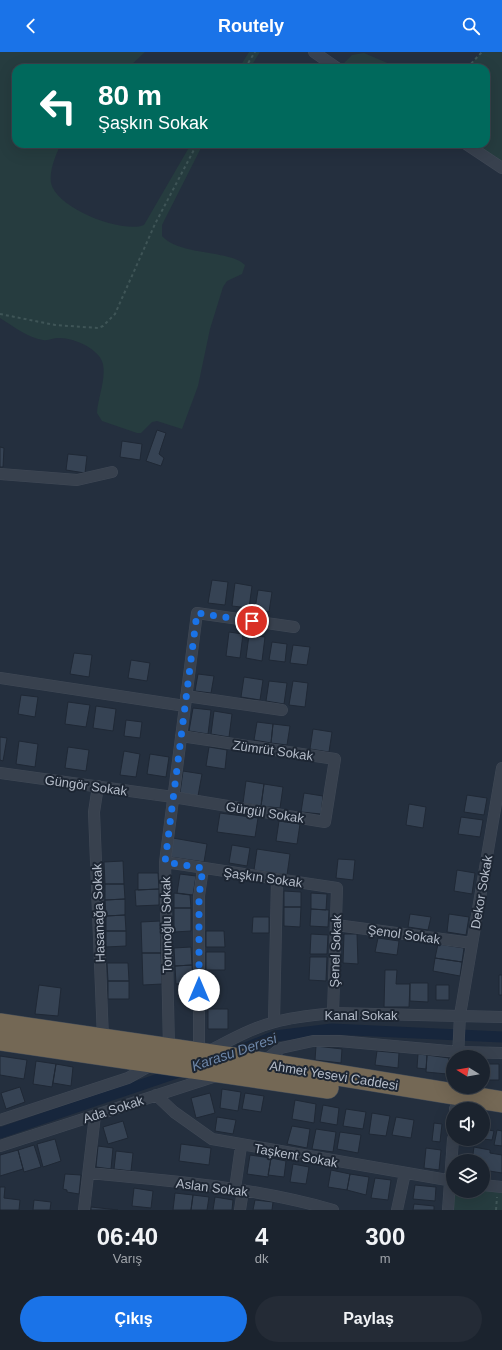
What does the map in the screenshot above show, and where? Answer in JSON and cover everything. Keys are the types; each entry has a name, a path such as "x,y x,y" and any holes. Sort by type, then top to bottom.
{"highway":[{"name":"Ahmet Yesevi Caddesi","path":"0,1024 103,1039 162,1056 201,1053 232,1066 262,1063 459,1101"},
{"name":"Ahmet Yesevi Caddesi","path":"0,1040 162,1056 459,1101 502,1102"},
{"path":"490,1112 502,1114"}],"street":[{"path":"314,52 331,64"},
{"path":"472,148 502,168"},
{"path":"0,474 77,480 112,472"},
{"name":"Torunoğlu Sokak","path":"162,1056 165,862 197,613 294,627"},
{"path":"0,678 185,701 282,710"},
{"name":"Zümrüt Sokak","path":"181,736 335,759 330,790"},
{"name":"Dekor Sokak","path":"458,1050 460,1015 502,768"},
{"name":"Güngör Sokak","path":"0,773 173,797"},
{"name":"Hasanağa Sokak","path":"98,786 94,812 103,1039"},
{"name":"Gürgül Sokak","path":"173,797 325,822 330,790"},
{"name":"Şaşkın Sokak","path":"165,862 337,888"},
{"path":"201,1053 199,896 203,868"},
{"path":"274,1022 277,879"},
{"name":"Şenel Sokak","path":"333,1013 337,888"},
{"name":"Şenol Sokak","path":"336,925 472,943"},
{"name":"Kanal Sokak","path":"201,1053 274,1022 333,1013 502,1017"},
{"path":"262,1063 282,1048 313,1041 339,1041 446,1053"},
{"path":"490,1053 502,1053"},
{"name":"Ada Sokak","path":"0,1120 128,1078 162,1056"},
{"name":"Ada Sokak","path":"0,1146 156,1095 232,1066"},
{"name":"Taşkent Sokak","path":"156,1095 174,1112 212,1139 241,1146 405,1174 446,1179"},
{"path":"84,1210 96,1115"},
{"path":"240,1210 239,1190 241,1146"},
{"name":"Aslan Sokak","path":"89,1173 239,1190 290,1198 334,1210"},
{"path":"397,1210 405,1174"},
{"path":"490,1186 502,1187"},
{"path":"448,1210 450,1198"}],"path":[{"path":"247,64 255,52"},
{"path":"471,64 482,52"},
{"path":"0,314 55,325 98,328 103,326 116,314 155,224 195,148"}],"green space":[{"path":"0,52 145,52 132,64 12,64 12,148 59,148 52,168 51,178 51,183 56,192 77,210 91,217 121,226 134,227 144,225 189,148 201,148 162,225 162,236 181,247 229,257 238,260 245,265 242,274 227,281 223,287 210,329 198,386 182,429 157,421 152,422 141,433 137,433 102,421 97,413 104,370 101,359 97,353 85,345 64,338 45,340 37,339 0,318"},
{"path":"249,52 260,52 252,64 242,64"},
{"path":"482,52 502,52 502,168 472,148 490,148 490,64 471,64"},
{"path":"364,53 390,64 343,64 352,55"},
{"path":"490,1186 502,1187 502,1210 448,1210 451,1198 490,1198"}],"building":[{"path":"157,430 166,433 159,454 164,458 161,466 146,461"},
{"path":"122,441 142,444 140,460 120,457"},
{"path":"0,447 4,448 3,467 0,467"},
{"path":"68,454 87,456 85,473 66,470"},
{"path":"212,580 228,582 225,605 208,603"},
{"path":"235,583 252,586 249,608 232,606"},
{"path":"258,590 272,592 269,612 255,609"},
{"path":"229,632 243,634 240,658 226,656"},
{"path":"249,635 265,637 262,661 246,658"},
{"path":"272,642 287,644 285,662 269,660"},
{"path":"293,645 310,647 307,665 290,663"},
{"path":"74,653 92,655 89,677 70,674"},
{"path":"131,660 150,663 147,681 128,678"},
{"path":"198,674 214,676 211,693 195,691"},
{"path":"244,677 263,680 260,700 241,697"},
{"path":"269,681 287,683 284,704 266,701"},
{"path":"293,681 308,683 305,707 289,705"},
{"path":"21,695 38,697 35,717 18,714"},
{"path":"68,702 90,705 86,727 65,724"},
{"path":"96,706 116,709 113,731 93,728"},
{"path":"193,708 211,710 208,734 189,731"},
{"path":"214,711 232,714 229,737 211,734"},
{"path":"126,720 142,722 140,738 124,736"},
{"path":"257,722 273,724 271,743 254,740"},
{"path":"273,724 290,726 287,745 271,743"},
{"path":"313,729 332,732 329,752 310,749"},
{"path":"0,737 7,738 3,761 0,760"},
{"path":"19,741 38,744 35,767 16,764"},
{"path":"68,747 89,750 86,771 65,768"},
{"path":"209,747 227,750 225,769 206,766"},
{"path":"124,751 140,754 136,777 120,775"},
{"path":"150,754 169,757 166,777 147,774"},
{"path":"183,771 202,774 198,796 180,793"},
{"path":"246,781 264,784 261,806 243,803"},
{"path":"264,784 283,787 280,808 261,806"},
{"path":"304,793 323,796 321,814 301,812"},
{"path":"467,795 487,798 484,815 464,812"},
{"path":"409,804 426,807 423,828 406,825"},
{"path":"220,813 258,818 255,837 217,832"},
{"path":"461,817 483,820 480,837 458,834"},
{"path":"279,821 300,824 297,844 276,841"},
{"path":"173,838 207,844 204,862 170,857"},
{"path":"232,845 250,848 247,866 229,863"},
{"path":"257,849 290,854 287,875 254,870"},
{"path":"338,859 355,860 353,880 336,878"},
{"path":"123,861 124,884 105,884 104,862"},
{"path":"457,870 475,873 472,894 454,891"},
{"path":"138,873 158,873 159,889 138,890"},
{"path":"180,874 196,876 193,895 177,893"},
{"path":"105,884 124,884 125,899 105,900"},
{"path":"159,889 159,905 136,906 135,890"},
{"path":"284,891 301,892 301,907 284,907"},
{"path":"174,893 190,895 191,908 174,908"},
{"path":"311,893 327,894 326,910 311,909"},
{"path":"125,899 125,915 106,916 105,900"},
{"path":"284,907 301,907 300,927 284,926"},
{"path":"174,908 191,908 191,931 174,932"},
{"path":"311,909 329,910 328,927 310,926"},
{"path":"410,914 431,917 428,930 408,927"},
{"path":"449,914 469,917 466,935 447,932"},
{"path":"125,915 126,931 106,931 106,916"},
{"path":"253,917 269,917 269,933 252,933"},
{"path":"160,921 161,953 142,953 141,922"},
{"path":"106,931 126,931 126,946 106,947"},
{"path":"206,931 224,931 225,947 206,947"},
{"path":"311,934 328,935 327,954 310,954"},
{"path":"344,934 357,934 358,964 343,963"},
{"path":"378,938 399,941 397,955 375,952"},
{"path":"438,944 464,948 462,962 435,958"},
{"path":"191,947 192,965 175,966 174,948"},
{"path":"206,952 225,952 225,970 206,970"},
{"path":"142,953 161,953 162,984 143,985"},
{"path":"310,957 327,957 326,981 309,980"},
{"path":"435,958 462,962 460,976 433,971"},
{"path":"107,963 128,963 129,981 108,981"},
{"path":"192,965 193,983 176,984 175,966"},
{"path":"385,970 397,970 396,984 410,984 409,1007 384,1007"},
{"path":"499,975 502,975 502,995 499,995"},
{"path":"108,981 129,981 129,999 108,999"},
{"path":"410,983 428,983 428,1002 410,1001"},
{"path":"39,985 61,988 58,1016 35,1014"},
{"path":"436,985 449,985 449,1000 436,1000"},
{"path":"208,1009 228,1009 228,1029 208,1029"},
{"path":"316,1046 342,1049 341,1063 315,1060"},
{"path":"377,1051 399,1053 398,1068 375,1065"},
{"path":"418,1054 427,1055 426,1069 417,1068"},
{"path":"427,1055 446,1058 446,1074 426,1072"},
{"path":"0,1056 27,1060 24,1079 0,1075"},
{"path":"36,1061 56,1064 52,1087 33,1084"},
{"path":"56,1064 73,1067 71,1086 53,1083"},
{"path":"490,1064 499,1064 499,1080 490,1080"},
{"path":"20,1087 25,1102 6,1109 1,1093"},
{"path":"222,1089 241,1092 238,1111 220,1108"},
{"path":"210,1093 215,1113 196,1118 191,1098"},
{"path":"245,1093 264,1096 261,1112 242,1109"},
{"path":"295,1100 316,1104 314,1123 292,1119"},
{"path":"323,1105 339,1108 337,1125 320,1122"},
{"path":"346,1109 366,1112 363,1129 343,1126"},
{"path":"372,1113 390,1116 386,1136 369,1134"},
{"path":"217,1117 236,1120 233,1134 215,1131"},
{"path":"396,1117 414,1120 411,1138 392,1135"},
{"path":"123,1121 128,1138 108,1144 103,1127"},
{"path":"434,1123 442,1124 440,1142 432,1141"},
{"path":"292,1126 310,1129 307,1148 287,1144"},
{"path":"316,1129 336,1132 333,1152 312,1149"},
{"path":"490,1130 494,1131 492,1140 490,1140"},
{"path":"497,1130 502,1131 502,1146 494,1145"},
{"path":"340,1132 361,1135 358,1153 337,1149"},
{"path":"55,1139 61,1161 43,1167 37,1144"},
{"path":"181,1144 211,1148 209,1165 179,1161"},
{"path":"34,1145 41,1167 24,1172 18,1150"},
{"path":"98,1146 113,1148 111,1169 96,1167"},
{"path":"474,1147 490,1150 490,1153 502,1155 502,1173 490,1171 490,1154 473,1154"},
{"path":"426,1148 441,1150 439,1170 424,1168"},
{"path":"18,1150 23,1169 0,1176 0,1155"},
{"path":"116,1151 133,1153 131,1171 114,1169"},
{"path":"250,1155 271,1158 268,1177 247,1174"},
{"path":"271,1158 286,1161 284,1177 268,1175"},
{"path":"293,1164 309,1167 306,1184 290,1182"},
{"path":"331,1170 350,1174 347,1190 328,1187"},
{"path":"65,1174 81,1175 79,1194 67,1192 67,1190 63,1189"},
{"path":"350,1174 369,1177 366,1195 347,1190"},
{"path":"375,1178 391,1180 388,1200 371,1198"},
{"path":"415,1185 436,1187 435,1201 413,1199"},
{"path":"0,1187 5,1187 4,1198 20,1200 19,1210 0,1210"},
{"path":"134,1188 153,1191 151,1208 132,1206"},
{"path":"175,1193 193,1195 191,1210 173,1210"},
{"path":"193,1195 209,1197 207,1210 191,1210"},
{"path":"215,1197 233,1200 232,1210 213,1210"},
{"path":"34,1200 51,1202 50,1210 33,1210"},
{"path":"255,1200 273,1202 272,1210 253,1210"},
{"path":"414,1204 434,1206 434,1210 413,1210"},
{"path":"91,1207 118,1210 91,1210"}],"waterway":[{"name":"Karasu Deresi","path":"231,1054 275,1036 332,1029 502,1037"},
{"name":"Karasu Deresi","path":"0,1133 182,1071"}],"route":[{"path":"199,990 199,896 203,868 165,862 197,613 252,621"}]}
